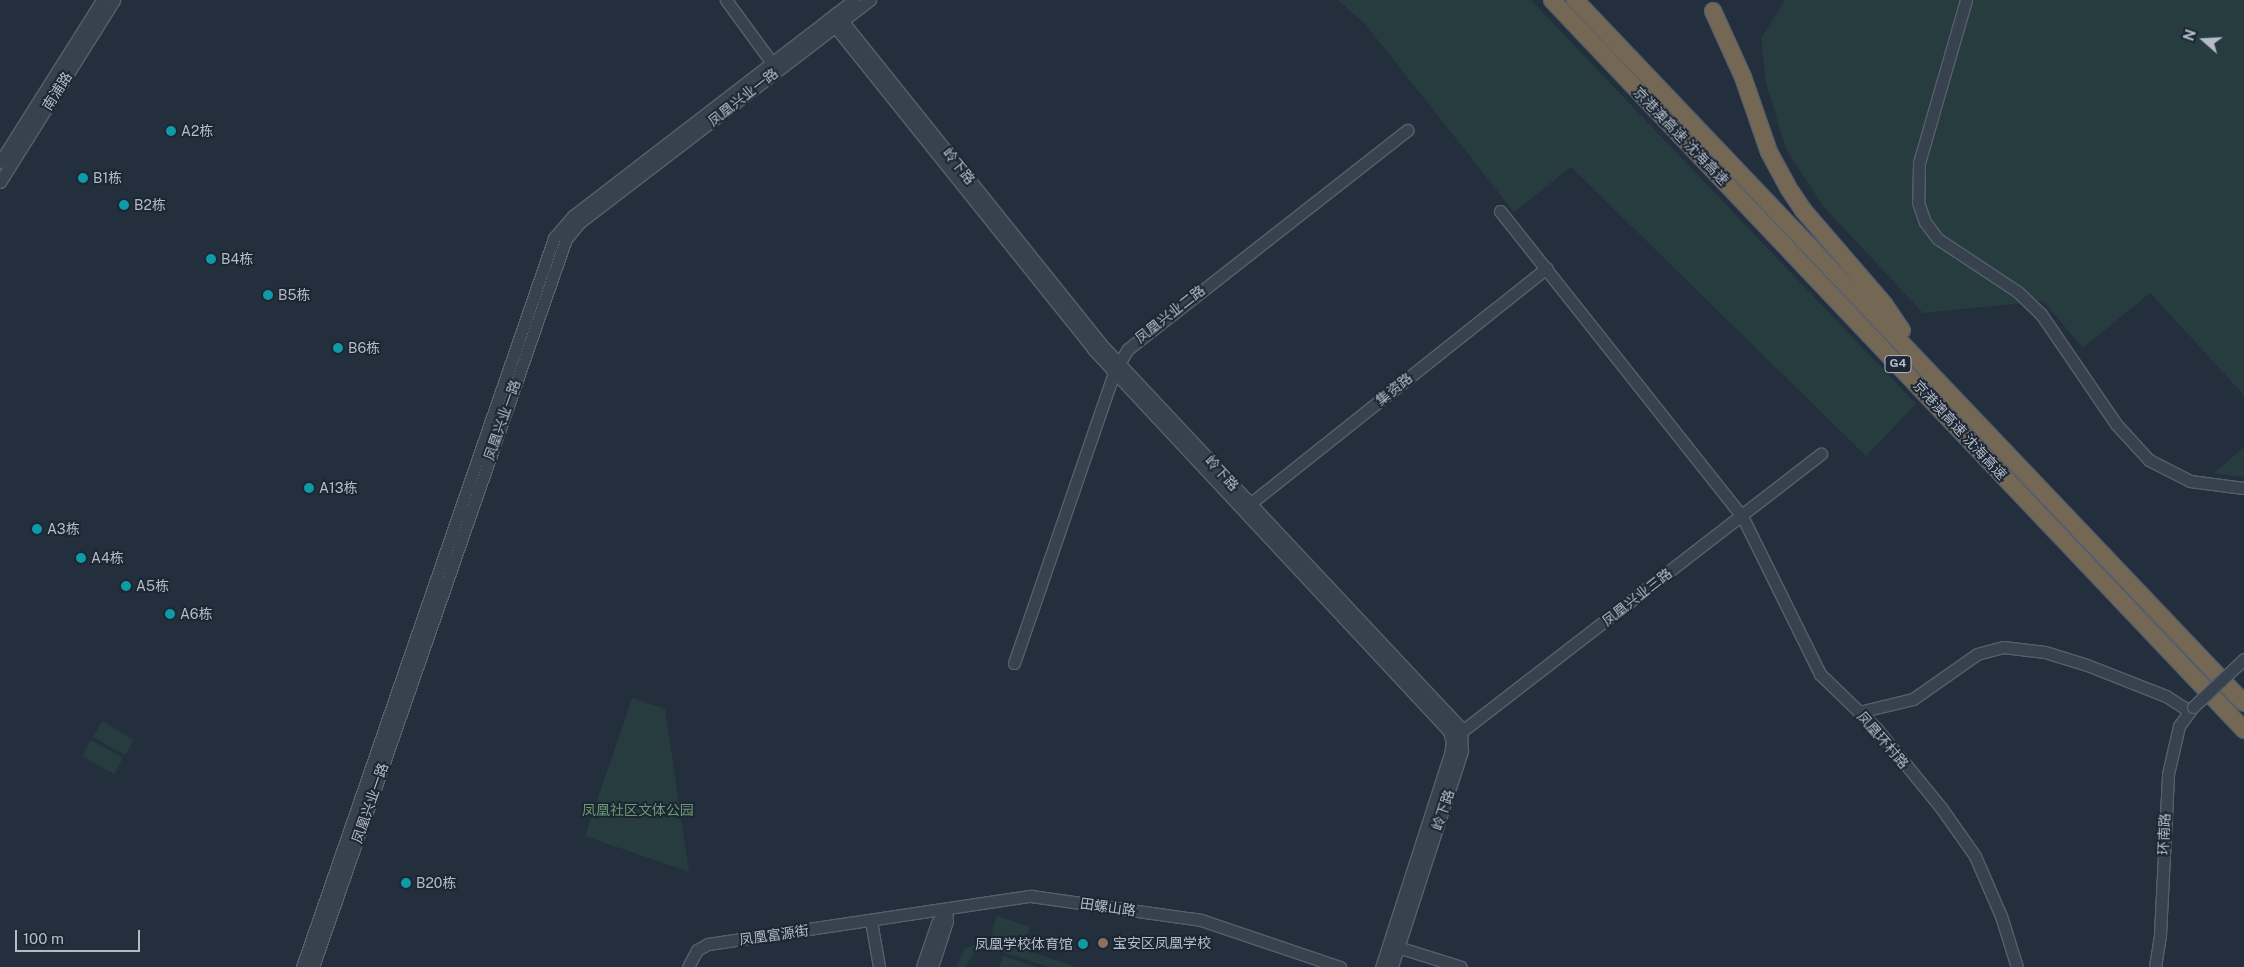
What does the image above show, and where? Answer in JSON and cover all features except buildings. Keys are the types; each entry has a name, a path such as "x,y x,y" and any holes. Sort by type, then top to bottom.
{"highway":[{"name":"京港澳高速 沈海高速","path":"1552,0 2244,730"},
{"name":"京港澳高速 沈海高速","path":"1575,0 2244,703"},
{"path":"1713,11 1743,76 1769,152 1788,189 1803,210 1884,304 1931,372"}],"street":[{"name":"南浦路","path":"0,162 102,0"},
{"name":"南浦路","path":"0,182 114,0"},
{"path":"726,0 775,66"},
{"name":"凤凰兴业一路","path":"836,20 853,0"},
{"name":"凤凰兴业一路","path":"302,967 551,243 573,216 836,20 870,0"},
{"path":"1966,0 1919,163 1918,202 1925,222 1938,239 2018,292 2041,314 2116,424 2148,460 2190,481 2244,488"},
{"name":"岭下路","path":"836,20 1116,368 1463,731 1462,752 1393,946 1381,967"},
{"name":"凤凰兴业一路","path":"313,967 563,245 579,223 775,66"},
{"name":"凤凰兴业二路","path":"1014,663 1116,368 1133,343 1407,130"},
{"name":"凤凰环村路","path":"1500,211 1742,516 1820,674 1859,712 1942,809 1975,856 2001,916 2017,967"},
{"name":"集资路","path":"1247,507 1546,268"},
{"name":"凤凰兴业三路","path":"1451,738 1463,731 1821,454"},
{"name":"岭下路","path":"1247,507 1439,720 1451,738 1450,754 1393,946 1392,967"},
{"path":"1859,712 1913,699 1977,654 2003,647 2045,652 2087,665 2166,696 2191,709"},
{"name":"环南路","path":"2155,967 2160,934 2168,774 2179,726 2191,709 2244,659"},
{"name":"田螺山路","path":"871,921 1031,896 1201,920 1340,967"},
{"path":"922,967 936,923 946,909"},
{"path":"932,967 947,922 946,909"},
{"path":"871,921 878,967"},
{"name":"凤凰富源街","path":"688,967 697,950 708,944 871,921"},
{"path":"1393,946 1461,967"}],"green space":[{"path":"1338,0 1531,0 1916,404 1866,456 1571,167 1514,212 1366,25"},
{"path":"1785,0 2244,0 2244,395 2150,293 2083,348 2043,301 1923,313 1823,206 1786,149 1766,83 1761,38"},
{"path":"2244,447 2244,477 2214,473"},
{"name":"凤凰社区文体公园","path":"632,698 665,709 689,872 585,836"},
{"path":"102,721 134,740 125,755 93,737"},
{"path":"91,740 123,758 114,774 82,756"},
{"path":"997,916 1030,927 1024,946 991,935"},
{"path":"984,940 998,941 1076,967 1049,967 990,948 975,952 965,967 956,967 965,949"},
{"path":"1003,956 1037,967 999,967"}],"place":[{"name":"A2栋","path":"171,131"},
{"name":"B1栋","path":"83,178"},
{"name":"B2栋","path":"124,205"},
{"name":"B4栋","path":"211,259"},
{"name":"B5栋","path":"268,295"},
{"name":"B6栋","path":"338,348"},
{"name":"A13栋","path":"309,488"},
{"name":"A3栋","path":"37,529"},
{"name":"A4栋","path":"81,558"},
{"name":"A5栋","path":"126,586"},
{"name":"A6栋","path":"170,614"},
{"name":"B20栋","path":"406,883"},
{"name":"宝安区凤凰学校","path":"1103,943"},
{"name":"凤凰学校体育馆","path":"1083,944"}]}
